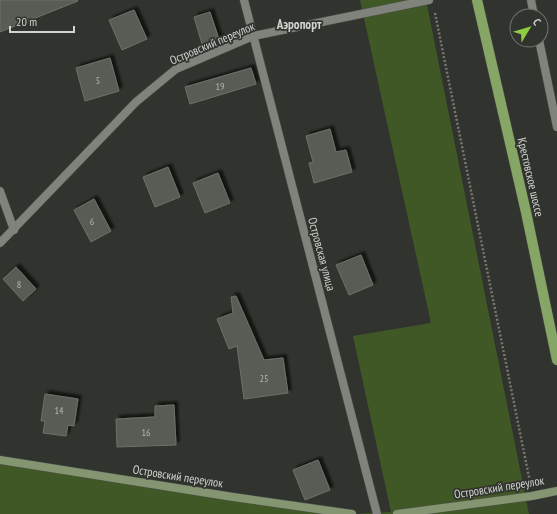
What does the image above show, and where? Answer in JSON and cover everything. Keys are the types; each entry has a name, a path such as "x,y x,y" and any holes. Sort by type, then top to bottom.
{"main road":[{"name":"Крестовское шоссе","path":"476,0 555,339 557,360"}],"street":[{"name":"Островская улица","path":"244,0 377,514"},
{"name":"Островский переулок","path":"0,243 136,102 176,69 253,36 428,0"},
{"path":"541,48 557,127"},
{"path":"0,191 14,230"},
{"name":"Островский переулок","path":"0,460 233,497 352,514"},
{"name":"Островский переулок","path":"398,514 532,496 557,490"}],"path":[{"path":"434,8 532,496"}],"green space":[{"path":"360,0 426,0 529,514 355,514 391,512 353,336 431,323"},
{"path":"0,457 352,514 0,514"}],"building":[{"path":"0,0 77,0 78,1 0,32"},
{"path":"134,10 147,39 122,50 109,20"},
{"path":"210,12 219,39 202,44 194,17"},
{"path":"110,58 119,91 85,101 76,68"},
{"path":"251,68 256,84 190,104 185,87"},
{"path":"330,129 336,152 346,150 352,172 314,183 309,163 313,162 306,136"},
{"path":"168,167 180,197 155,207 143,177"},
{"path":"218,173 230,203 205,213 193,183"},
{"path":"94,199 111,231 91,242 74,210"},
{"path":"361,255 373,285 349,295 336,265"},
{"path":"16,267 36,289 23,301 3,279"},
{"path":"236,296 264,360 283,358 288,393 244,399 237,346 229,349 217,319 233,313 231,297"},
{"path":"45,394 78,399 74,426 68,425 66,436 43,433 45,421 41,421"},
{"path":"174,405 176,445 117,447 116,419 155,417 155,406"},
{"path":"318,460 330,490 305,500 293,470"}],"district":[{"name":"Аэропорт","path":"299,24"}]}
